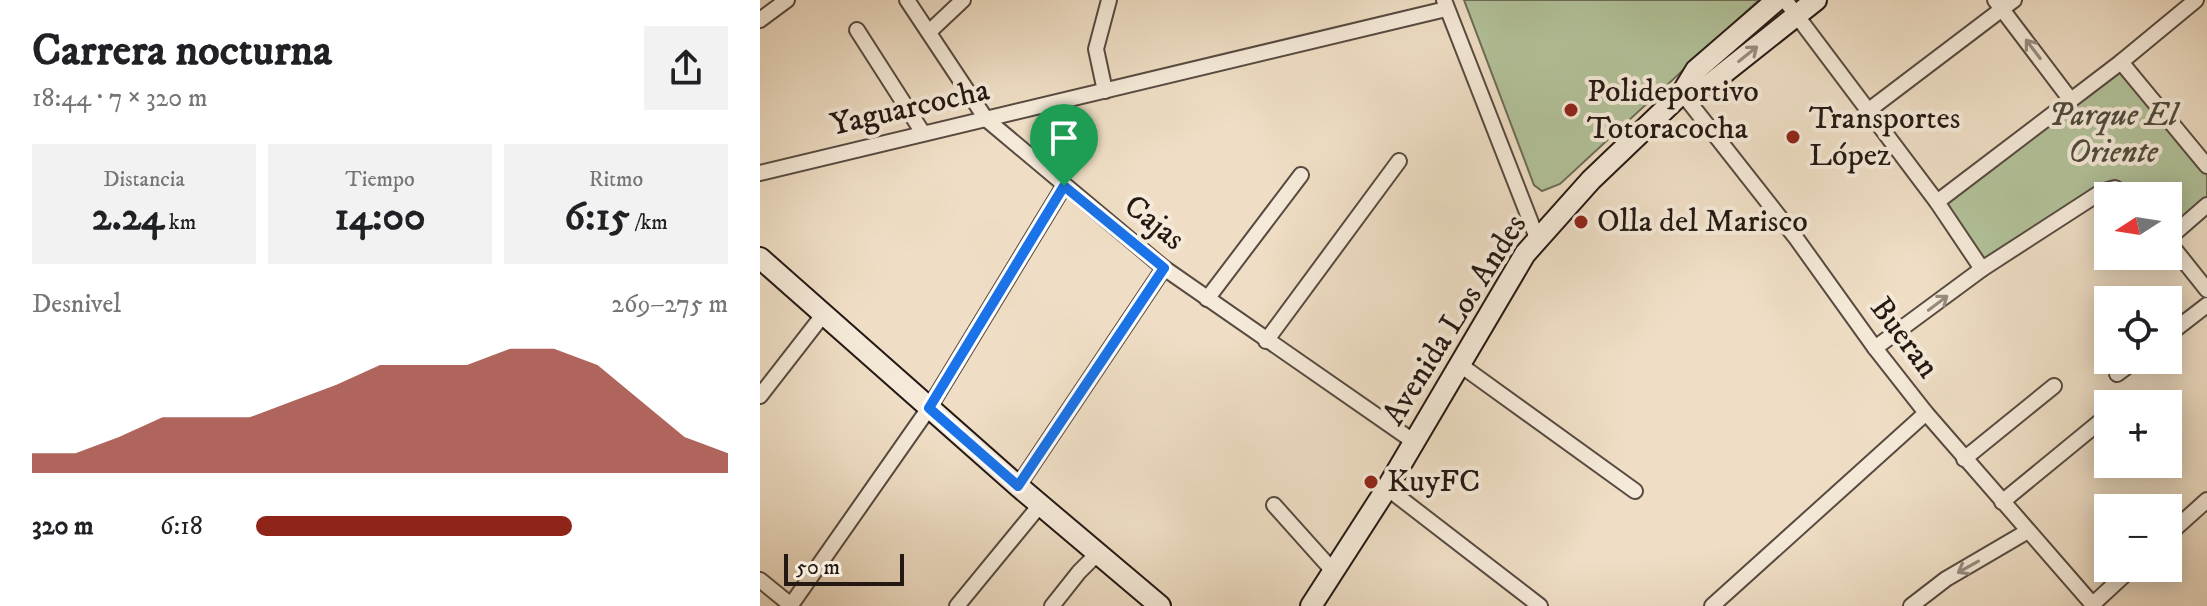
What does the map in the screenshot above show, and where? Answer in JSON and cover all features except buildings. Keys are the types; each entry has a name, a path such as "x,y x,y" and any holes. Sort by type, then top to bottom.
{"main road":[{"name":"Avenida Los Andes","path":"1311,606 1387,488 1537,238 1591,180 1682,93 1696,70 1709,57 1777,0"},
{"name":"Avenida Los Andes","path":"1682,93 1710,84 1791,7 1816,0"},
{"path":"760,258 1018,486 1160,606"}],"street":[{"path":"760,20 787,0"},
{"name":"Cajas","path":"907,0 986,119 1164,268 1413,441"},
{"path":"929,32 963,0"},
{"path":"1105,91 1096,49 1109,0"},
{"path":"1937,202 2121,62 2179,5 2196,0"},
{"path":"1869,110 2004,3 2070,99"},
{"path":"1445,4 1537,238"},
{"name":"Yaguarcocha","path":"760,173 1105,91 1445,4"},
{"path":"1791,7 1937,202 1982,269"},
{"path":"857,30 923,133"},
{"path":"2121,62 2207,166"},
{"name":"Bueran","path":"1682,93 1796,238 1926,413 2093,605"},
{"path":"1266,341 1399,161"},
{"path":"1207,299 1301,175"},
{"path":"760,580 792,606 929,408 1064,186"},
{"path":"1875,348 1982,269 2094,196"},
{"path":"2182,227 2207,205"},
{"path":"2182,258 2207,290"},
{"path":"1018,486 1164,268"},
{"path":"2182,324 2207,305"},
{"path":"760,396 823,315"},
{"path":"1459,364 1635,491"},
{"path":"1964,459 2054,386"},
{"path":"1712,606 1926,413"},
{"path":"2002,502 2094,426"},
{"path":"1387,488 1540,606"},
{"path":"2182,522 2207,500"},
{"path":"957,606 1040,505"},
{"path":"1274,505 1334,572"},
{"path":"1911,606 1946,579 2028,531"},
{"path":"1052,606 1098,553"},
{"path":"2093,605 2117,582"}],"green space":[{"name":"Polideportivo Totoracocha","path":"1464,0 1759,0 1560,184 1542,191 1534,185"},
{"name":"Parque El Oriente","path":"2120,67 2207,170 2207,201 2182,221 2182,182 2094,182 2094,197 1984,263 1944,199"}],"place":[{"name":"Polideportivo Totoracocha","path":"1571,110"},
{"name":"Transportes López","path":"1793,137"},
{"name":"Olla del Marisco","path":"1581,222"},
{"name":"KuyFC","path":"1371,482"}],"route":[{"path":"1064,186 1164,268 1018,486 929,408 1064,186"}]}
